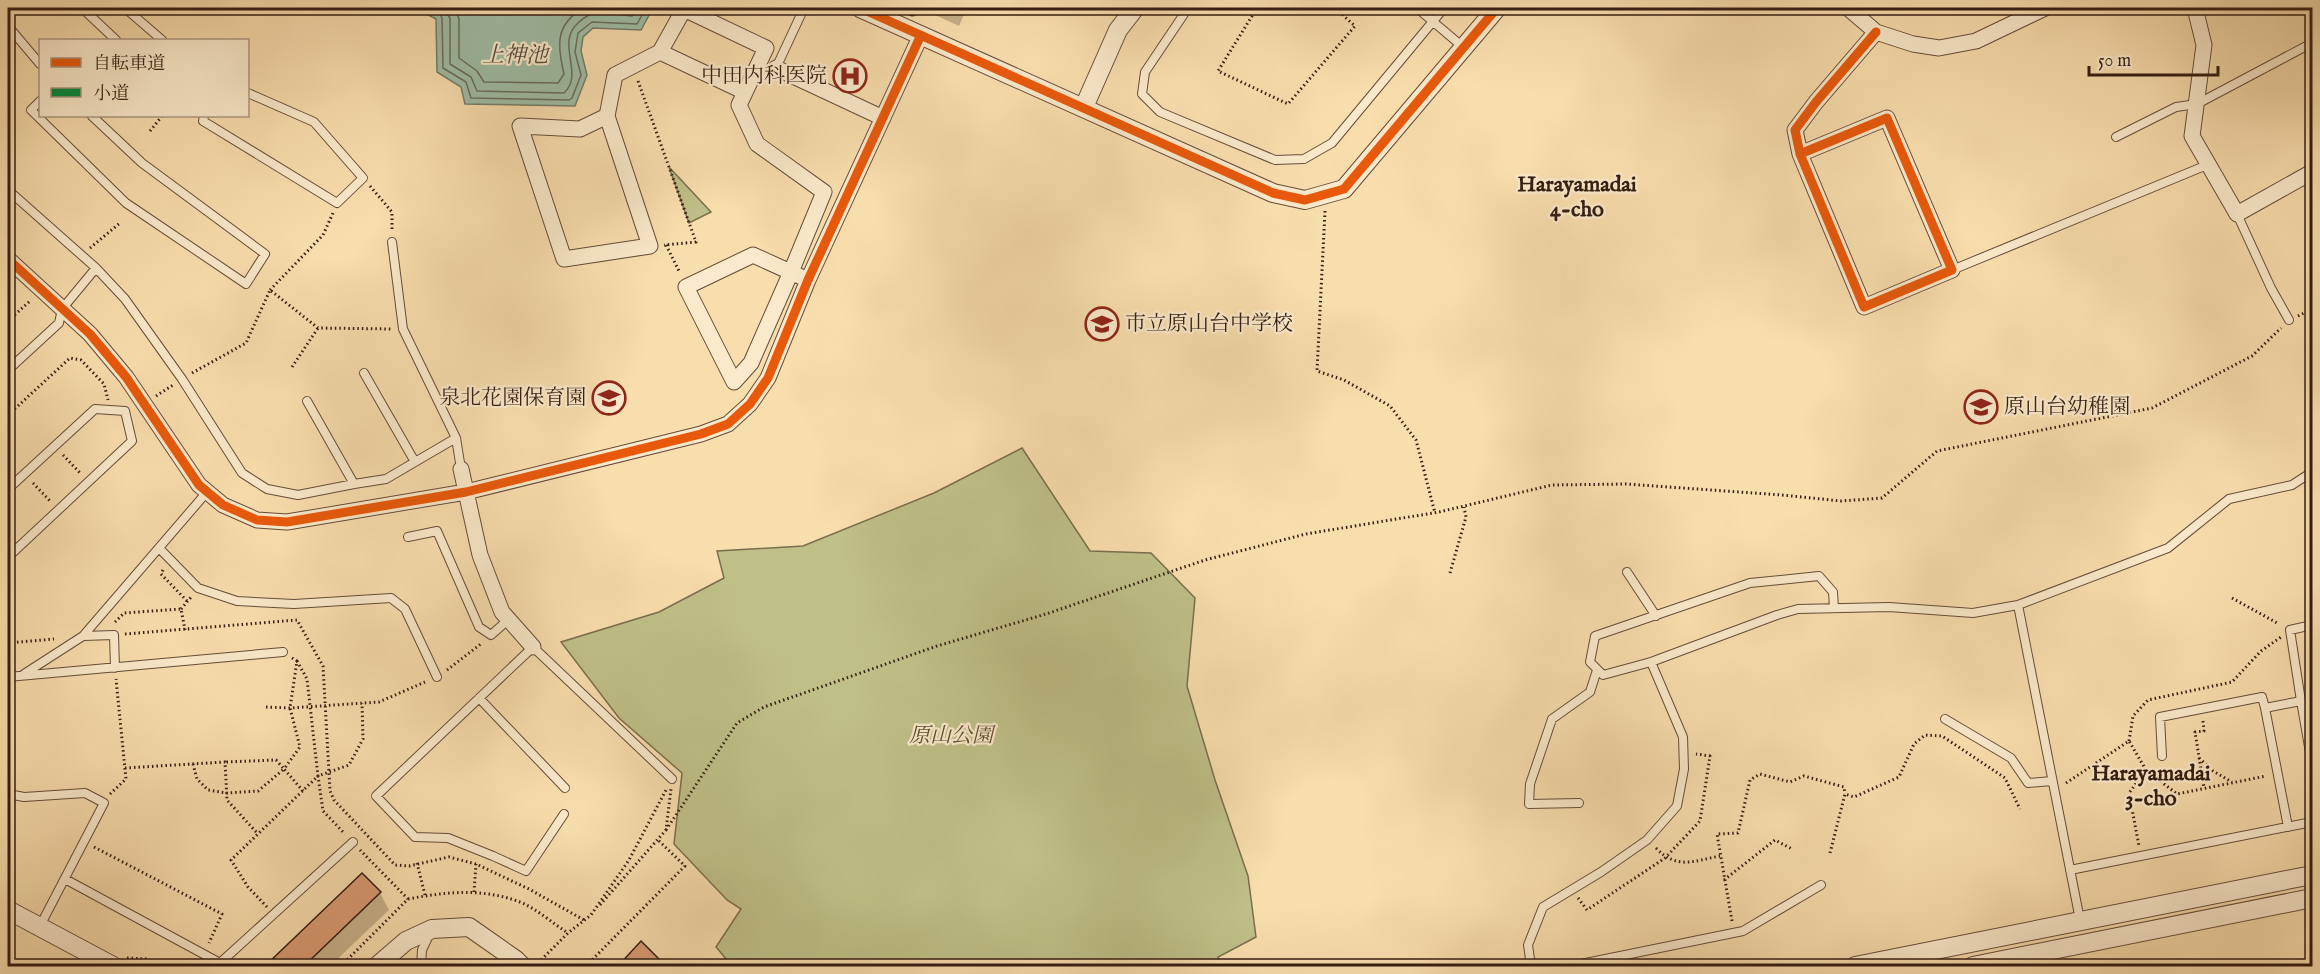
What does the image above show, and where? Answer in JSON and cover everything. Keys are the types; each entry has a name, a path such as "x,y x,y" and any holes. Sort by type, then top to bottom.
{"street":[{"path":"607,116 580,129 520,126 564,259 650,246 607,116 615,75 660,52 684,8 766,48 739,105 757,144 824,192 791,272 751,363 734,382 686,287 753,255 791,272 808,280"},
{"path":"860,8 1273,193 1305,200 1344,189 1497,8"},
{"path":"1084,107 1118,30 1135,8"},
{"path":"1848,8 1876,32 1912,44 1939,48 1976,41 2045,8"},
{"path":"2194,8 2204,45 2192,136 2206,165 2237,214 2313,172"},
{"path":"1800,154 1887,118 1952,270 1864,307 1800,154 1795,130 1876,32"},
{"path":"8,259 90,334 126,377 169,443 200,484 223,505 256,520 287,522 466,492 701,434 728,424 750,404 768,378 808,280 921,35"},
{"path":"660,52 745,92"},
{"path":"776,68 883,118"},
{"path":"461,469 480,555 502,612 533,647"},
{"path":"1855,966 1928,960 2081,922 2313,875"},
{"path":"1973,966 2313,898"},
{"path":"8,910 113,966"},
{"path":"377,966 406,940 432,929 469,927 522,966"}],"lane":[{"path":"82,8 115,39"},
{"path":"125,8 161,39"},
{"path":"776,68 804,8"},
{"path":"1188,8 1145,72 1142,94 1160,112 1275,160 1304,159 1332,143 1444,8"},
{"path":"1417,8 1463,47"},
{"path":"8,26 39,63"},
{"path":"2116,136 2176,107 2197,104 2313,43"},
{"path":"204,117 203,121 337,203 363,178 314,122 249,93"},
{"path":"39,102 31,110 126,203 246,284 265,254 142,163 93,117"},
{"path":"1952,270 2206,165"},
{"path":"8,190 81,254 125,299 182,379 242,473 267,489 298,495 386,479 456,438"},
{"path":"2237,214 2271,288 2289,320"},
{"path":"392,242 403,329 456,438 461,469"},
{"path":"8,370 59,323 62,309 96,268"},
{"path":"364,373 415,462"},
{"path":"307,401 354,484"},
{"path":"8,489 95,409 125,411 132,441 8,557"},
{"path":"1834,608 1833,592 1819,576 1750,584 1595,636 1590,663 1603,675 1651,662 1798,609 1888,607 1973,613 2018,605 2168,548 2229,499 2292,484 2313,472"},
{"path":"22,676 83,636 207,492"},
{"path":"408,537 436,531 479,627 491,635 508,620"},
{"path":"159,548 198,588 237,601 294,604 391,598 405,609 436,677"},
{"path":"1628,572 1656,616"},
{"path":"2018,605 2081,922"},
{"path":"2313,625 2290,630 2313,764"},
{"path":"83,636 114,635 115,668"},
{"path":"564,814 526,871 448,838 416,837 376,796 533,647 672,779"},
{"path":"8,677 283,652"},
{"path":"1531,966 1528,945 1543,907 1647,840 1677,806 1684,769 1683,737 1651,662"},
{"path":"1579,803 1529,804 1530,784 1552,720 1590,692 1598,670"},
{"path":"2162,756 2160,717 2262,697 2288,827"},
{"path":"479,698 565,788"},
{"path":"2265,708 2301,701"},
{"path":"1945,719 2011,758 2028,783 2052,782"},
{"path":"8,794 24,797 85,793 104,803 39,927"},
{"path":"2070,870 2313,822"},
{"path":"65,879 220,963 353,842"},
{"path":"1571,966 1743,932 1821,885"},
{"path":"421,966 422,950 432,929"}],"path":[{"path":"1257,8 1218,71 1287,104 1355,26 1335,8"},
{"path":"633,66 696,242 650,246"},
{"path":"150,131 161,117"},
{"path":"363,178 392,212 392,242"},
{"path":"1326,194 1317,371 1344,380 1390,406 1416,440 1435,513"},
{"path":"145,403 246,343 270,290 323,235 337,203"},
{"path":"81,254 120,223"},
{"path":"666,245 686,287"},
{"path":"270,290 318,327 403,329"},
{"path":"8,321 42,291"},
{"path":"534,966 591,915 658,840 737,723 764,707 936,645 1046,614 1205,560 1306,534 1435,513 1552,484 1626,484 1841,501 1882,498 1936,452 2152,408 2252,356 2289,320"},
{"path":"292,367 318,327"},
{"path":"8,415 70,358 81,360 104,384 110,410"},
{"path":"55,446 88,482"},
{"path":"24,474 58,510"},
{"path":"1450,573 1466,518 1464,507"},
{"path":"171,560 161,574 187,602"},
{"path":"2232,598 2290,630 2261,651 2232,682 2148,700 2133,716 2129,741 2145,770 2177,794 2278,774"},
{"path":"114,635 114,623 124,614 181,609 184,630"},
{"path":"266,707 290,708 379,702 436,677 491,635"},
{"path":"8,643 83,636"},
{"path":"283,652 297,661 307,679 312,706 318,776 349,765 363,739 362,703"},
{"path":"193,764 197,779 208,790 227,793 258,791 284,769 300,747 290,708 297,661"},
{"path":"104,803 126,779 115,668"},
{"path":"2201,709 2204,731 2194,732 2205,788"},
{"path":"1845,794 1854,797 1899,777 1914,744 1925,735 1942,736 2005,778 2020,808"},
{"path":"2054,791 2129,741"},
{"path":"2199,758 2213,771 2234,782"},
{"path":"124,768 276,760 303,791"},
{"path":"225,762 227,800 258,834"},
{"path":"2140,856 2129,793 2145,770"},
{"path":"330,771 330,790 334,800 395,865 409,866 449,857 476,864 529,889 584,920"},
{"path":"1734,933 1717,834 1738,833 1750,780 1760,774 1790,782 1804,776 1844,787 1845,794 1830,853"},
{"path":"666,830 672,779"},
{"path":"591,915 629,860 672,779"},
{"path":"586,966 685,866 658,840"},
{"path":"1647,840 1665,858 1677,863 1720,856"},
{"path":"1724,880 1775,840 1792,849"},
{"path":"84,842 222,914 205,954"},
{"path":"417,863 425,896"},
{"path":"474,892 476,864"},
{"path":"408,899 445,892 474,892 519,901 566,935"}],"green space":[{"path":"669,167 711,212 689,223"},
{"name":"原山公園","path":"1022,448 1090,551 1151,553 1195,598 1187,686 1215,780 1248,876 1256,937 1218,957 1221,966 732,966 716,947 741,909 727,900 674,844 682,773 619,718 561,642 659,612 724,578 717,551 803,546 934,493"}],"water":[{"name":"上神池","path":"415,8 653,8 641,30 593,28 583,37 581,51 587,75 575,106 465,104 461,87 437,72 436,19"}],"building":[{"path":"362,873 381,892 304,966 265,966"},
{"path":"641,941 666,966 618,966"}],"cycle path":[{"path":"860,8 1273,193 1305,200 1344,189 1497,8"},
{"path":"1800,154 1887,118 1952,270 1864,307 1800,154 1795,130 1876,32"},
{"path":"8,259 90,334 126,377 199,485 223,505 257,520 287,522 466,492 701,434 728,424 750,404 768,378 808,280 921,35"}],"place":[{"name":"中田内科医院","path":"850,76"},
{"name":"市立原山台中学校","path":"1102,324"},
{"name":"泉北花園保育園","path":"609,398"},
{"name":"原山台幼稚園","path":"1981,407"}],"district":[{"name":"Harayamadai 4-cho","path":"1577,198"},
{"name":"Harayamadai 3-cho","path":"2151,786"}]}
